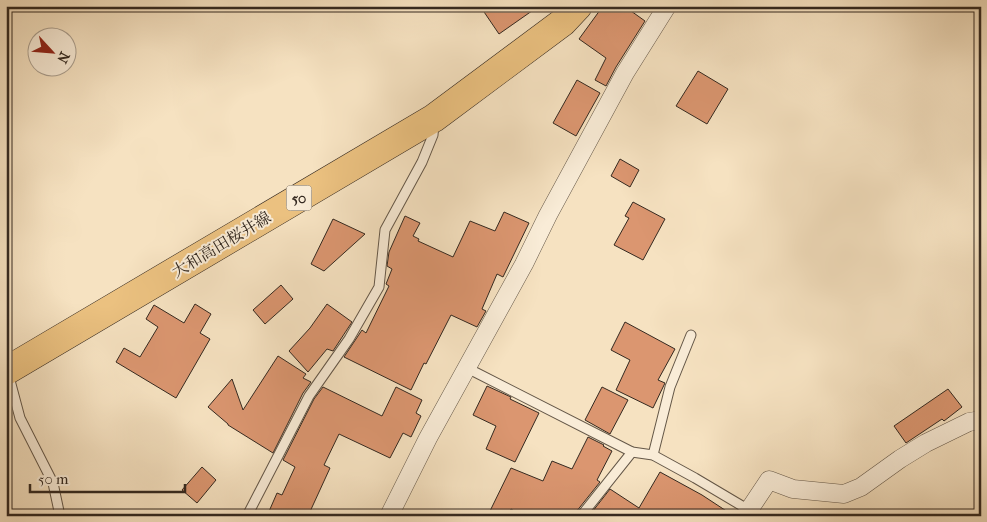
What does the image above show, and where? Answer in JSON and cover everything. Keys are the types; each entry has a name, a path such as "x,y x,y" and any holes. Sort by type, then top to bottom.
{"main road":[{"name":"大和高田桜井線","path":"7,371 434,118 563,22 578,6"}],"street":[{"path":"389,516 428,438 524,264 552,207 625,74 667,6"},
{"path":"747,513 769,480 793,489 844,494 861,488 926,444 969,422 981,420"}],"lane":[{"path":"247,516 309,396 349,339 378,287 385,230 422,162 433,135 434,118"},
{"path":"653,455 670,387 692,335"},
{"path":"467,368 632,452 653,455 695,478 747,513"},
{"path":"7,371 20,418 52,483 60,516"},
{"path":"582,516 632,452"}],"building":[{"path":"480,6 539,6 499,34"},
{"path":"603,6 624,6 645,21 606,86 595,80 606,58 579,39"},
{"path":"698,71 728,89 707,124 676,106"},
{"path":"577,80 600,93 576,136 553,123"},
{"path":"620,159 639,170 630,187 611,176"},
{"path":"633,202 665,219 643,260 614,245 629,218 625,216"},
{"path":"504,212 529,223 503,277 497,274 482,309 486,311 477,327 451,315 411,390 344,357 362,330 366,333 389,286 386,284 392,269 387,266 389,252 405,216 420,223 413,236 419,239 418,241 453,257 470,221 495,231"},
{"path":"333,219 365,234 324,271 311,264"},
{"path":"281,285 293,299 265,324 253,310"},
{"path":"195,304 211,314 200,333 210,339 176,398 116,362 124,348 140,357 158,327 146,319 154,305 184,323"},
{"path":"327,304 352,322 333,351 327,349 308,372 289,351 310,328"},
{"path":"625,322 675,349 658,380 665,383 653,408 616,390 630,360 611,350"},
{"path":"278,356 306,374 303,378 311,382 303,393 273,453 228,425 208,407 232,379 243,410"},
{"path":"487,386 539,413 515,462 486,449 496,426 473,415"},
{"path":"323,387 382,416 396,387 422,400 416,413 421,416 411,437 403,433 390,458 339,434 324,465 330,468 308,516 267,516 277,493 282,495 295,467 283,460 314,399"},
{"path":"602,387 628,400 610,434 585,420"},
{"path":"948,389 962,407 944,421 942,419 906,443 894,426"},
{"path":"588,437 612,451 597,480 600,482 576,512 575,516 522,516 511,509 508,516 499,516 490,511 511,468 543,481 552,461 572,469"},
{"path":"202,467 216,480 197,503 182,490"},
{"path":"660,472 702,495 734,516 589,516 610,489 639,508"}]}
